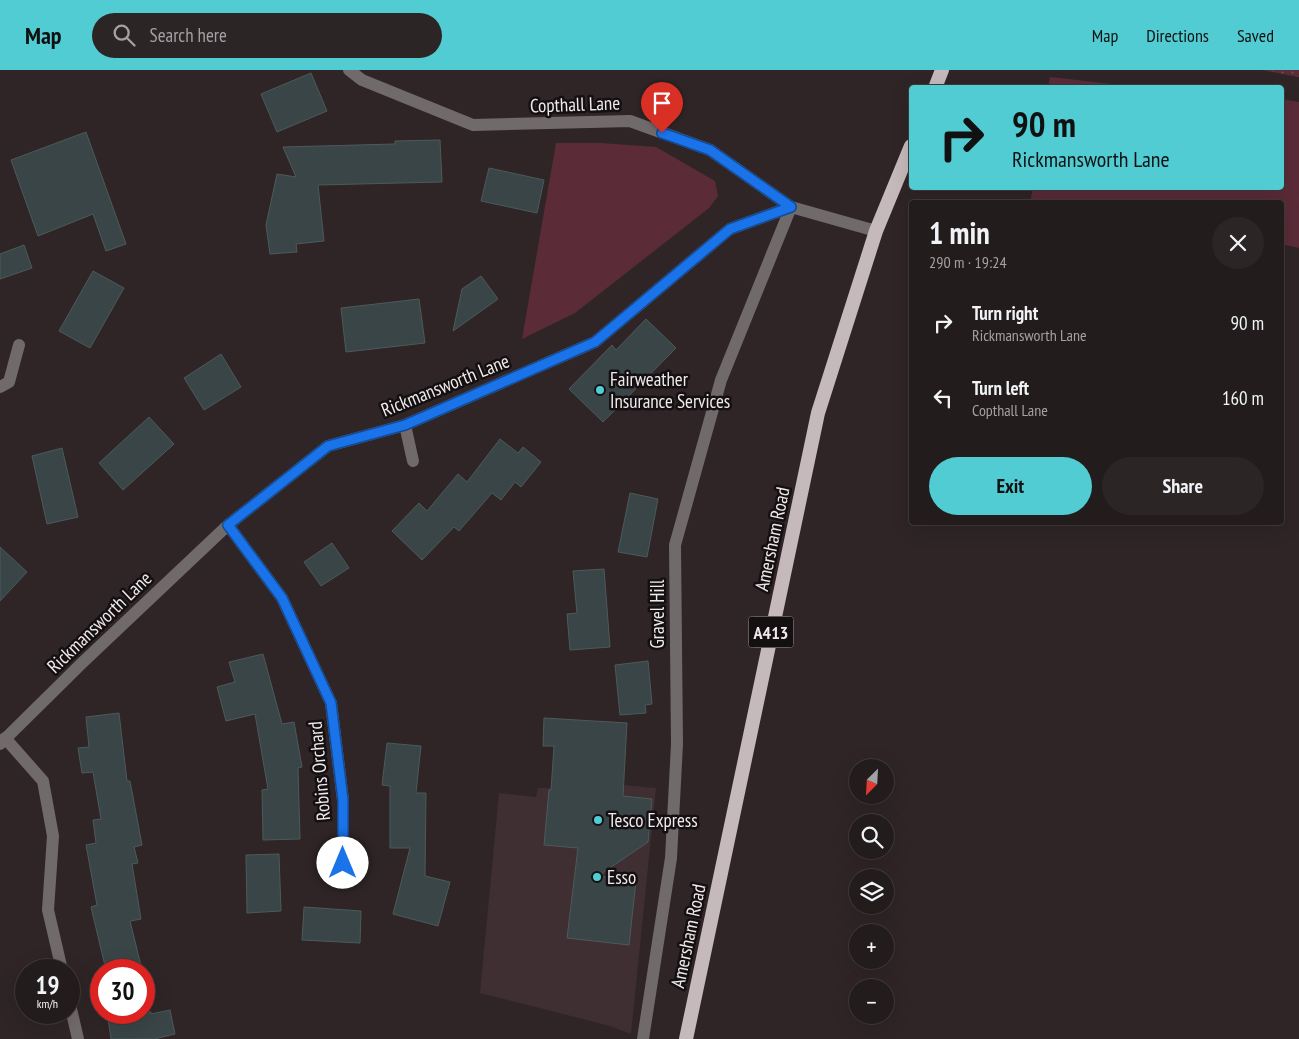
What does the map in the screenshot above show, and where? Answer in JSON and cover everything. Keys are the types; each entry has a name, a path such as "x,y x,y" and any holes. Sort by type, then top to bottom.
{"highway":[{"path":"936,85 942,70"},
{"name":"Amersham Road","path":"686,1039 818,413 876,231 909,151"}],"street":[{"name":"Copthall Lane","path":"349,70 362,80 473,125 630,121 710,150 791,207"},
{"path":"791,207 876,231"},
{"name":"Rickmansworth Lane","path":"3,741 228,525 328,446 405,425 595,342 730,229 791,207"},
{"name":"Gravel Hill","path":"643,1039 671,858 677,744 676,545 722,380 791,207"},
{"path":"0,386 9,382 19,345"},
{"path":"405,425 413,460"},
{"name":"Robins Orchard","path":"228,525 282,598 331,703 343,800 343,863"},
{"path":"3,741 43,781 52,836 48,910 59,959"},
{"path":"75,1024 78,1039"}],"shaded area":[{"path":"1262,70 1299,70 1299,77"},
{"path":"1050,77 1121,85 1048,85"},
{"path":"1284,100 1299,102 1299,248 1284,245 1284,200 1030,200 1033,190 1284,190"},
{"path":"556,143 600,143 656,147 715,181 718,196 709,208 575,313 522,339"},
{"path":"600,783 656,788 631,1034 610,1026 480,993 499,793 536,797 538,788 586,788"}],"building":[{"path":"311,73 327,111 277,132 261,94"},
{"path":"86,132 126,244 106,251 93,214 38,236 11,160"},
{"path":"440,140 442,182 318,185 324,241 296,244 297,252 270,254 266,225 277,174 296,177 283,147 395,144 395,141"},
{"path":"489,168 544,180 537,213 481,201"},
{"path":"24,245 32,268 0,279 0,254"},
{"path":"93,271 124,288 90,348 59,331"},
{"path":"481,276 498,299 453,331 462,289"},
{"path":"419,299 425,343 346,352 341,308"},
{"path":"646,319 676,348 603,422 569,389 612,345 616,350"},
{"path":"221,354 241,387 204,410 184,378"},
{"path":"149,417 174,444 123,490 99,463"},
{"path":"500,439 518,453 523,447 541,462 521,487 515,482 501,500 492,493 459,531 454,527 422,560 392,531 419,503 427,511 458,474 467,482"},
{"path":"62,448 78,517 47,524 32,456"},
{"path":"630,493 658,499 647,557 618,552"},
{"path":"332,543 349,568 321,586 304,562"},
{"path":"0,547 27,572 0,601"},
{"path":"604,569 610,647 570,650 567,614 577,613 573,571"},
{"path":"263,654 282,724 294,722 302,767 298,768 300,839 263,840 262,790 268,789 255,714 226,721 217,687 235,682 229,662"},
{"path":"648,661 652,704 645,705 646,713 620,715 615,665"},
{"path":"119,713 127,781 130,781 142,845 134,847 138,863 132,864 141,919 130,921 139,959 103,959 91,907 97,905 86,845 96,843 93,820 101,819 93,772 82,773 78,748 89,747 86,717"},
{"path":"544,718 627,723 623,796 652,799 648,842 598,876 636,881 629,945 567,938 578,848 544,845 554,746 543,746"},
{"path":"387,743 421,746 416,793 426,793 425,876 450,882 438,926 393,914 410,848 390,848 390,786 382,785"},
{"path":"279,854 281,911 247,913 246,855"},
{"path":"304,907 361,911 360,943 302,940"},
{"path":"170,1010 175,1034 154,1039 111,1039 109,1024 155,1024 155,1013"}],"place":[{"name":"Fairweather Insurance Services","path":"600,390"},
{"name":"Tesco Express","path":"598,820"},
{"name":"Esso","path":"597,877"}],"route":[{"path":"343,863 343,800 331,703 282,598 228,525 328,446 405,425 595,342 730,229 791,207 710,150 662,133"}]}
